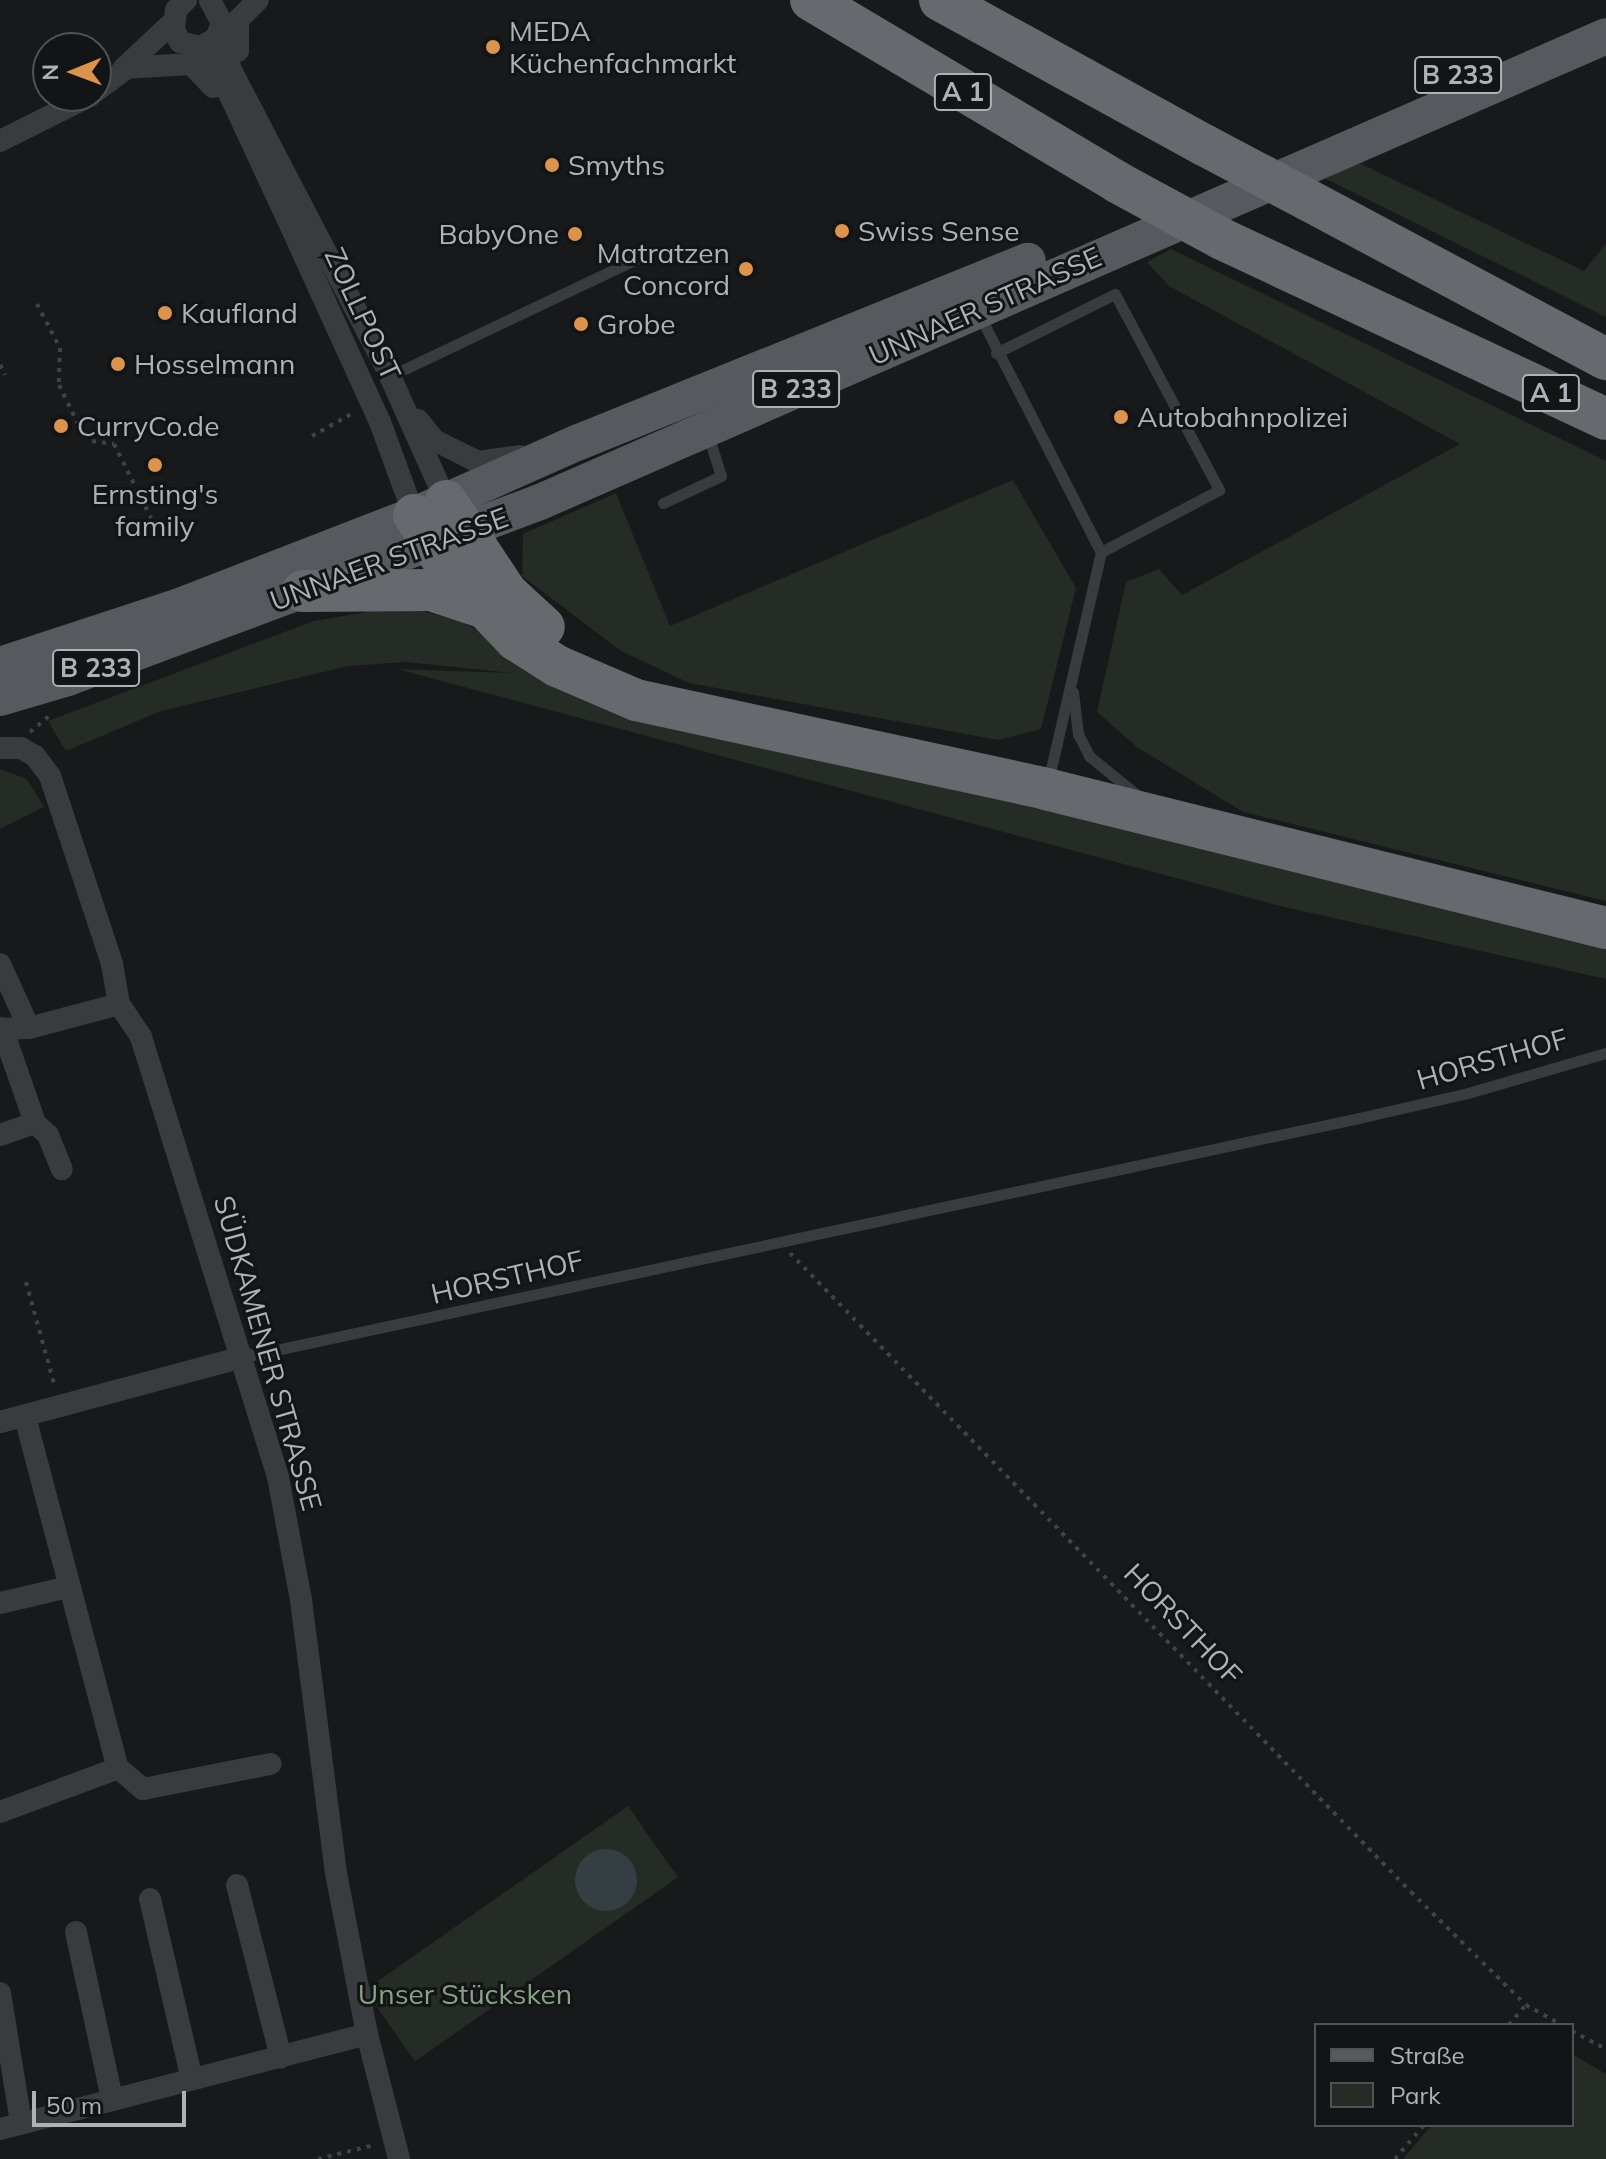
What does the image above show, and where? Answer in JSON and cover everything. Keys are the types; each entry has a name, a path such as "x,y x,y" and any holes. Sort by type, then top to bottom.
{"highway":[{"name":"A 1","path":"811,0 1117,182 1222,239 1606,419"},
{"name":"A 1","path":"940,0 1606,359"},
{"path":"439,524 479,606 516,640 557,666 636,700 1136,795 1276,834 1606,912"},
{"path":"439,524 554,636 607,672 649,687 1048,780 1606,928"},
{"path":"303,591 431,590 479,606"}],"main road":[{"name":"UNNAER STRASSE","path":"0,698 303,591 439,524 579,442 1091,236 1606,11"},
{"name":"UNNAER STRASSE","path":"0,665 439,524 706,429 1606,36"}],"street":[{"path":"185,37 186,0"},
{"path":"112,78 124,68 185,37 239,0"},
{"name":"ZOLLPOST","path":"253,105 234,37 238,20 258,0"},
{"name":"ZOLLPOST","path":"217,15 231,70 253,105 402,402 439,524"},
{"name":"ZOLLPOST","path":"185,37 221,76 371,404 439,524"},
{"name":"ZOLLPOST","path":"124,68 191,64 201,69 250,140"},
{"path":"0,141 58,112"},
{"name":"ZOLLPOST","path":"402,402 434,440 478,462 579,442"},
{"name":"SÜDKAMENER STRASSE","path":"10,747 43,764 50,776 112,964 119,1004 141,1037 278,1477 301,1600 336,1873 367,2034 397,2149"},
{"path":"0,964 29,1028"},
{"path":"62,1169 48,1135 35,1123 1,1029 29,1028 119,1004"},
{"path":"0,1135 35,1123"},
{"path":"0,1422 243,1357"},
{"path":"25,1417 118,1768 143,1789 271,1764"},
{"path":"0,1603 69,1587"},
{"path":"0,1812 118,1768"},
{"path":"237,1885 281,2057"},
{"path":"150,1899 192,2079"},
{"path":"76,1932 112,2099"},
{"path":"0,1993 10,2126 367,2034"}],"lane":[{"name":"ZOLLPOST","path":"390,376 636,259"},
{"path":"996,353 1115,294 1219,490 1101,552"},
{"path":"976,309 1101,552 1048,780"},
{"path":"663,503 721,476 706,429"},
{"path":"1072,680 1078,734 1089,756 1136,795"},
{"name":"HORSTHOF","path":"243,1357 1454,1097 1606,1053"}],"path":[{"path":"37,304 60,348 59,385 80,428 92,441 114,444 151,518"},
{"path":"0,365 5,375"},
{"path":"312,436 371,404"},
{"path":"10,747 61,708"},
{"name":"HORSTHOF","path":"781,1243 1526,2005 1558,2023"},
{"path":"26,1282 61,1408"},
{"path":"1511,2023 1526,2005"},
{"path":"1574,2032 1606,2049"},
{"path":"1395,2159 1422,2127"},
{"path":"318,2159 397,2149"}],"green space":[{"path":"1357,162 1584,271 1606,244 1606,317 1324,178"},
{"path":"1171,249 1606,461 1606,901 1243,812 1137,747 1097,712 1126,582 1159,569 1182,595 1460,444 1169,286 1147,262"},
{"path":"1013,480 1076,588 1041,729 998,740 689,683 621,651 522,576 523,534 616,493 670,626"},
{"path":"418,610 460,621 511,649 1606,939 1606,979 1280,906 397,669 513,673 406,662 348,666 161,711 66,751 48,721 314,621 373,611"},
{"path":"0,769 27,779 44,807 0,829"},
{"name":"Unser Stücksken","path":"628,1806 678,1877 415,2061 365,1990"},
{"path":"1574,2055 1606,2074 1606,2159 1403,2159 1430,2127 1574,2127"}],"shaded area":[{"path":"600,1849 612,1849 628,1858 635,1868 635,1892 628,1902 612,1911 600,1911 580,1897 575,1886 575,1874 589,1854"}],"place":[{"name":"MEDA Küchenfachmarkt","path":"493,47"},
{"name":"Smyths","path":"552,165"},
{"name":"Swiss Sense","path":"842,231"},
{"name":"BabyOne","path":"575,234"},
{"name":"Matratzen Concord","path":"746,269"},
{"name":"Kaufland","path":"165,313"},
{"name":"Grobe","path":"581,324"},
{"name":"Hosselmann","path":"118,364"},
{"name":"Autobahnpolizei","path":"1121,417"},
{"name":"CurryCo.de","path":"61,426"},
{"name":"Ernsting's family","path":"155,465"}]}
